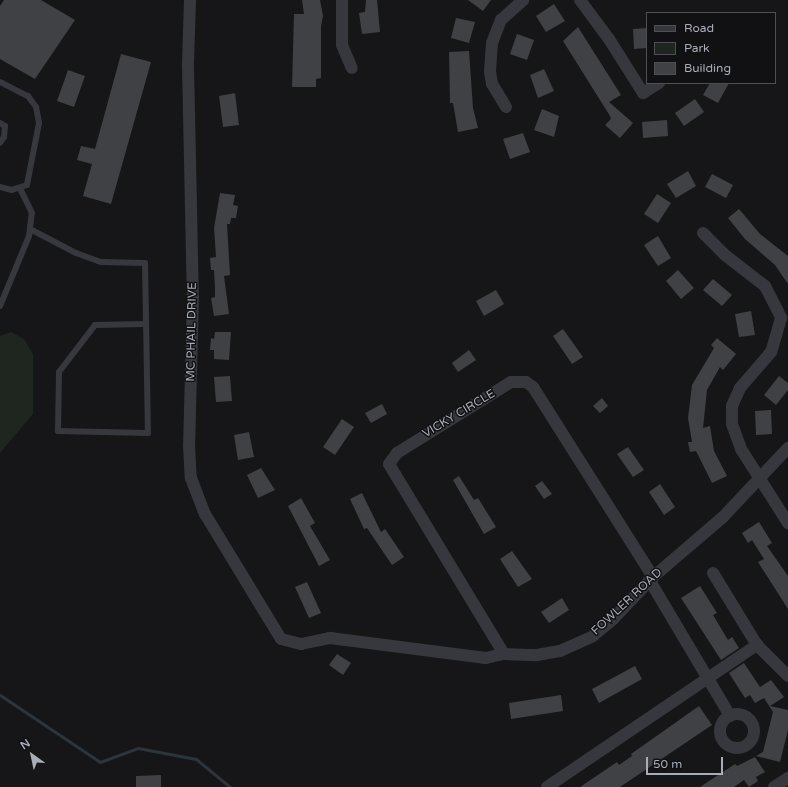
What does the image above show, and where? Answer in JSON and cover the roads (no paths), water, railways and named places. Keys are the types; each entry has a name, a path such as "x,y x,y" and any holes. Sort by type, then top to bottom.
{"street":[{"name":"MC PHAIL DRIVE","path":"190,0 188,65 193,296 189,445 191,478 204,514 281,639"},
{"path":"342,0 342,45 352,68"},
{"path":"506,107 492,84 490,71 492,43 501,20 523,0"},
{"path":"580,0 609,39 643,93 657,84"},
{"path":"703,233 725,254 765,286 781,318 770,352 740,388 732,406 732,424 741,449 788,523"},
{"name":"VICKY CIRCLE","path":"504,654 389,464 397,453 511,382 526,382 533,387 651,579"},
{"name":"FOWLER ROAD","path":"281,639 301,644 330,638 486,658 504,654 537,656 560,651 593,636 651,579 723,517 788,448"},
{"path":"713,573 757,645 788,676"},
{"path":"651,579 730,716"},
{"path":"547,787 757,645"},
{"path":"774,787 788,778"}],"lane":[{"path":"0,82 28,96 36,107 39,123 27,185 12,190 0,187"},
{"path":"0,123 5,126 4,138 0,143"},
{"path":"0,306 30,229 32,213 20,188"},
{"path":"30,229 76,253 102,262 145,264 148,433 58,432 59,372 95,325 146,324"}],"waterway":[{"path":"0,695 100,762 138,748 196,759 230,787"}]}
